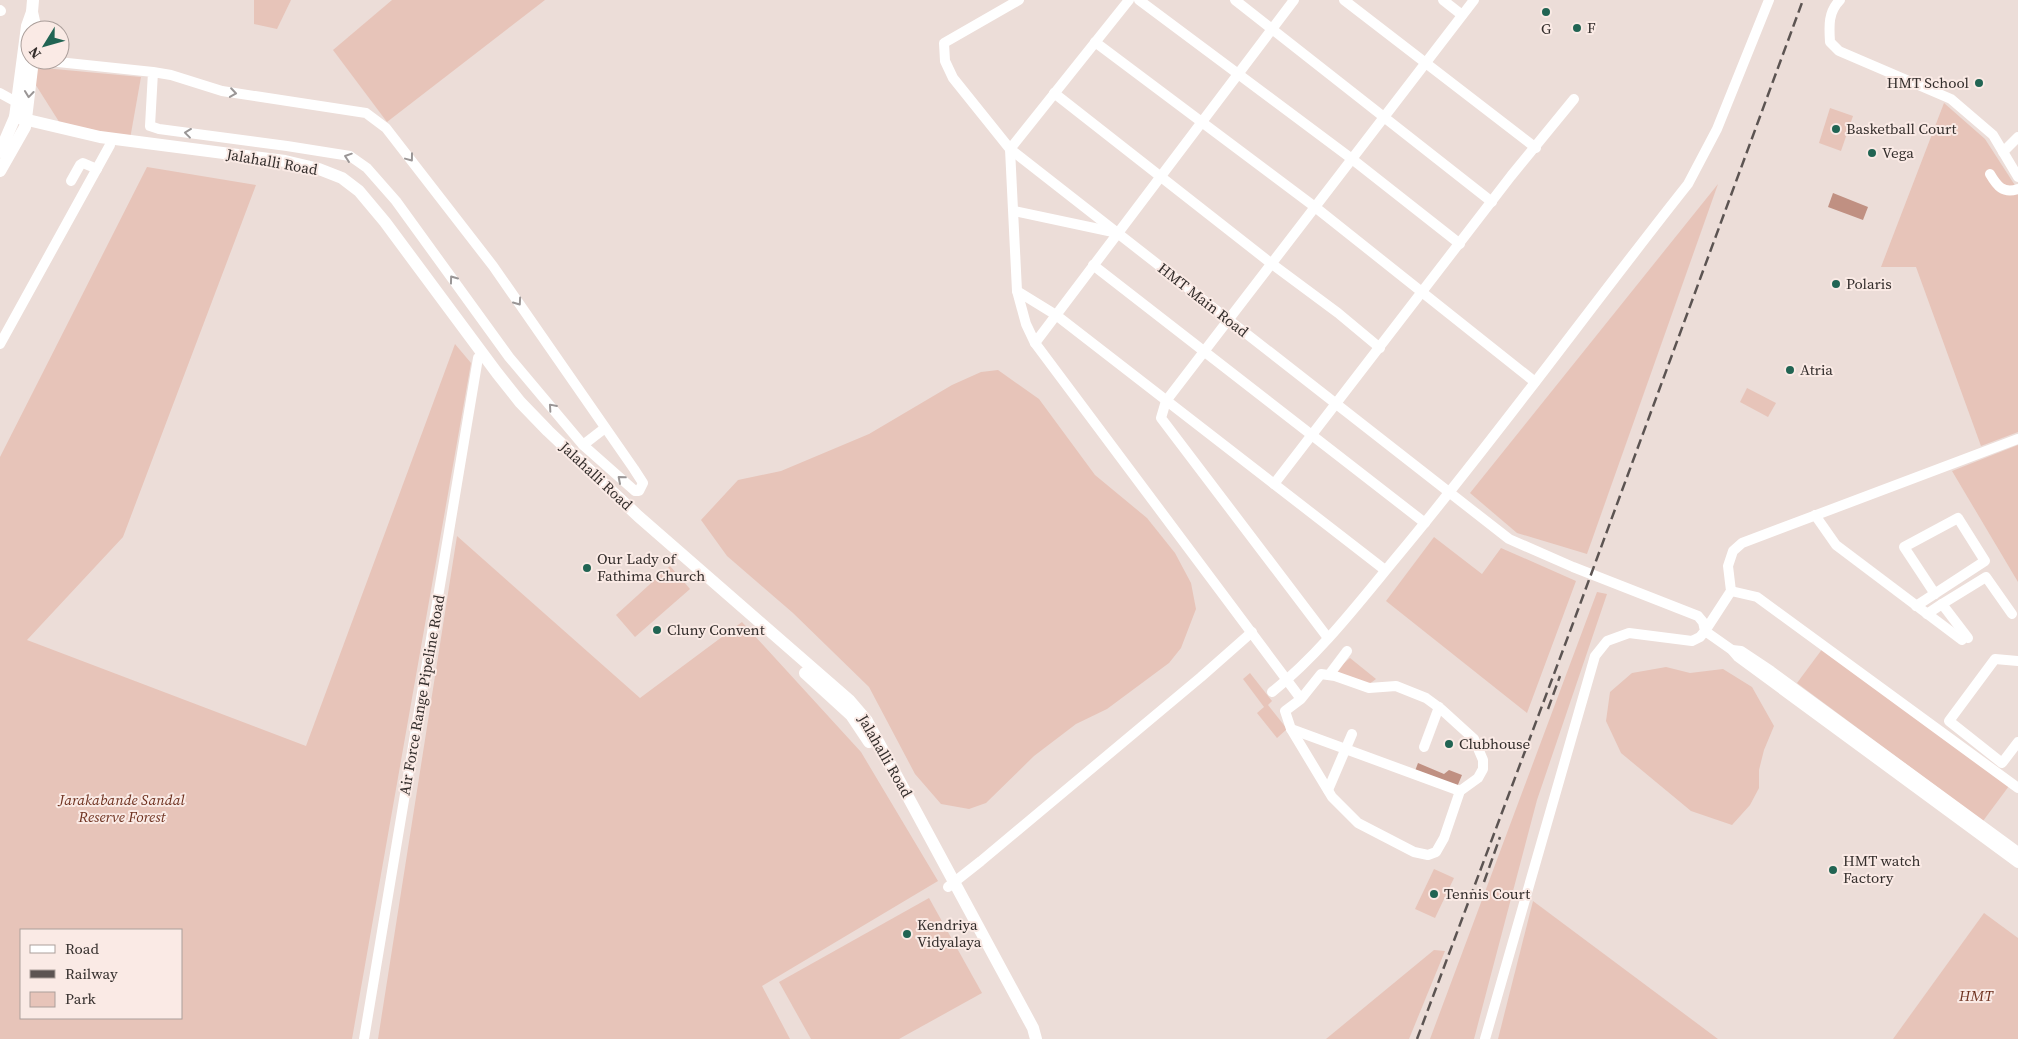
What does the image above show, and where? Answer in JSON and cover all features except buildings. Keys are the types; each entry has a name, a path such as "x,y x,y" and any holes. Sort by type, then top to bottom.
{"main road":[{"path":"33,6 35,20"},
{"path":"0,152 15,126 26,26 33,6"},
{"path":"0,171 32,70"},
{"name":"Jalahalli Road","path":"15,126 110,145 320,176 341,183 356,193 381,222 480,356 520,402 578,461 806,668 849,700 867,721 951,884 1032,1028 1036,1039"},
{"name":"Jalahalli Road","path":"15,126 285,161 319,169 342,178 358,191 385,222 480,356"},
{"path":"951,884 1025,1032 1032,1039"}],"street":[{"name":"HMT Main Road","path":"1019,0 944,43 945,61 952,78 1010,148 1508,539 1573,567 1698,616 1703,622 1705,632"},
{"path":"1129,0 1010,148 1017,291 1026,324 1035,343 1301,699"},
{"path":"1139,0 1352,159 1460,244"},
{"path":"1235,0 1492,202"},
{"path":"1035,343 1294,0"},
{"path":"1344,0 1536,148"},
{"path":"1442,0 1462,15"},
{"path":"1328,638 1160,418 1166,401 1474,0"},
{"path":"1272,692 1287,680 1328,638 1450,493 1688,184 1717,129 1768,0"},
{"path":"1840,0 1835,5 1830,16 1829,28 1830,42 1839,51 1951,99 1994,135 2018,177"},
{"path":"1095,42 1315,207 1535,382"},
{"path":"70,65 156,74 222,92 366,113 386,128 493,266 643,484 639,491 635,491 583,445 509,357 396,201 367,168 350,156 165,130 150,126 156,74"},
{"path":"156,74 164,79 174,80"},
{"path":"0,93 18,104"},
{"path":"1054,93 1161,175 1272,264 1338,312 1380,348"},
{"path":"1274,484 1574,99"},
{"path":"2003,152 2018,137"},
{"path":"0,344 110,145"},
{"path":"71,180 80,165 84,163 97,169"},
{"path":"1990,174 1998,187 2006,191 2018,189"},
{"path":"1014,211 1117,233"},
{"path":"1093,265 1425,522"},
{"path":"1017,291 1056,315 1385,570"},
{"name":"Air Force Range Pipeline Road","path":"364,1039 480,356"},
{"path":"583,445 605,428"},
{"path":"1486,1039 1595,656 1607,641 1629,633 1692,641 1700,638 1731,591 1728,566 1733,551 1742,543 2018,439"},
{"path":"1815,515 1836,545 1916,606 1965,639 1942,604"},
{"path":"1916,606 1935,594 1985,561 1958,518 1904,546 1935,594"},
{"path":"1927,614 1986,577 2012,614"},
{"path":"1731,591 1757,597 2017,784"},
{"path":"951,884 1201,677 1252,632"},
{"path":"1705,632 2018,862"},
{"path":"1732,650 1741,650 1771,671 2018,852"},
{"path":"1329,675 1347,651"},
{"path":"2018,661 1995,659 1949,721 2002,762 2018,742"},
{"path":"1321,674 1369,688 1396,686 1426,698 1439,707 1474,739 1483,760 1483,769 1478,778 1460,791 1444,838 1436,852 1428,855 1414,852 1358,823 1332,797 1291,729 1285,711 1301,699 1321,674"},
{"path":"1424,747 1439,707"},
{"path":"1291,729 1460,791"},
{"path":"1328,790 1352,734"}],"green space":[{"path":"254,0 291,0 277,29 254,24"},
{"path":"392,0 545,0 387,122 333,50"},
{"path":"33,70 65,70 141,77 130,139 63,128 32,79"},
{"path":"1944,103 1985,139 2018,190 2018,432 1981,446 1916,267 1881,267"},
{"name":"Basketball Court","path":"1830,108 1853,116 1841,151 1819,143"},
{"name":"Jarakabande Sandal Reserve Forest","path":"147,167 256,185 123,537 27,640 306,746 455,344 471,363 352,1039 0,1039 0,457"},
{"path":"1718,184 1587,554 1517,533 1470,493"},
{"path":"998,370 1039,399 1095,475 1147,518 1175,553 1191,583 1196,609 1181,648 1169,663 1107,709 1076,724 1034,756 986,803 969,809 941,804 915,774 869,687 793,613 727,556 701,520 738,480 781,471 869,434 952,385 981,372"},
{"path":"1747,388 1776,403 1768,417 1740,402"},
{"path":"2018,445 2018,582 1952,471"},
{"path":"457,536 640,698 742,622 861,752 938,881 762,986 790,1039 378,1039"},
{"path":"1434,537 1482,574 1501,548 1576,581 1527,713 1386,601"},
{"path":"670,566 690,589 635,637 616,615"},
{"path":"1597,592 1607,594 1537,800 1474,1039 1430,1039"},
{"path":"1823,648 2009,786 1983,821 1797,683"},
{"path":"1350,658 1376,679 1368,685 1335,671"},
{"path":"1666,667 1690,673 1723,669 1752,687 1774,726 1764,750 1759,770 1759,788 1750,805 1732,825 1691,811 1621,753 1606,721 1610,692 1632,673"},
{"path":"1250,673 1272,701 1268,705 1287,729 1277,738 1257,713 1264,707 1243,679"},
{"name":"Tennis Court","path":"1434,869 1454,878 1435,918 1415,909"},
{"name":"Kendriya Vidyalaya","path":"929,898 982,993 899,1039 811,1039 779,982"},
{"path":"1533,901 1718,1039 1498,1039"},
{"name":"HMT","path":"1984,913 2018,938 2018,1039 1893,1039"},
{"path":"1434,950 1445,951 1409,1039 1326,1039"}],"shaded area":[{"path":"1833,193 1868,207 1863,220 1828,207"},
{"path":"1418,763 1444,774 1449,770 1462,775 1457,787 1415,771"}],"railway":[{"path":"1417,1039 1803,0"},
{"path":"1548,709 1560,676"},
{"path":"1484,882 1500,837"}],"place":[{"name":"G","path":"1546,12"},
{"name":"F","path":"1577,28"},
{"name":"HMT School","path":"1979,83"},
{"name":"Basketball Court","path":"1836,129"},
{"name":"Vega","path":"1872,153"},
{"name":"Polaris","path":"1836,284"},
{"name":"Atria","path":"1790,370"},
{"name":"Our Lady of Fathima Church","path":"587,568"},
{"name":"Cluny Convent","path":"657,630"},
{"name":"Clubhouse","path":"1449,744"},
{"name":"HMT watch Factory","path":"1833,870"},
{"name":"Tennis Court","path":"1434,894"},
{"name":"Kendriya Vidyalaya","path":"907,934"}]}
